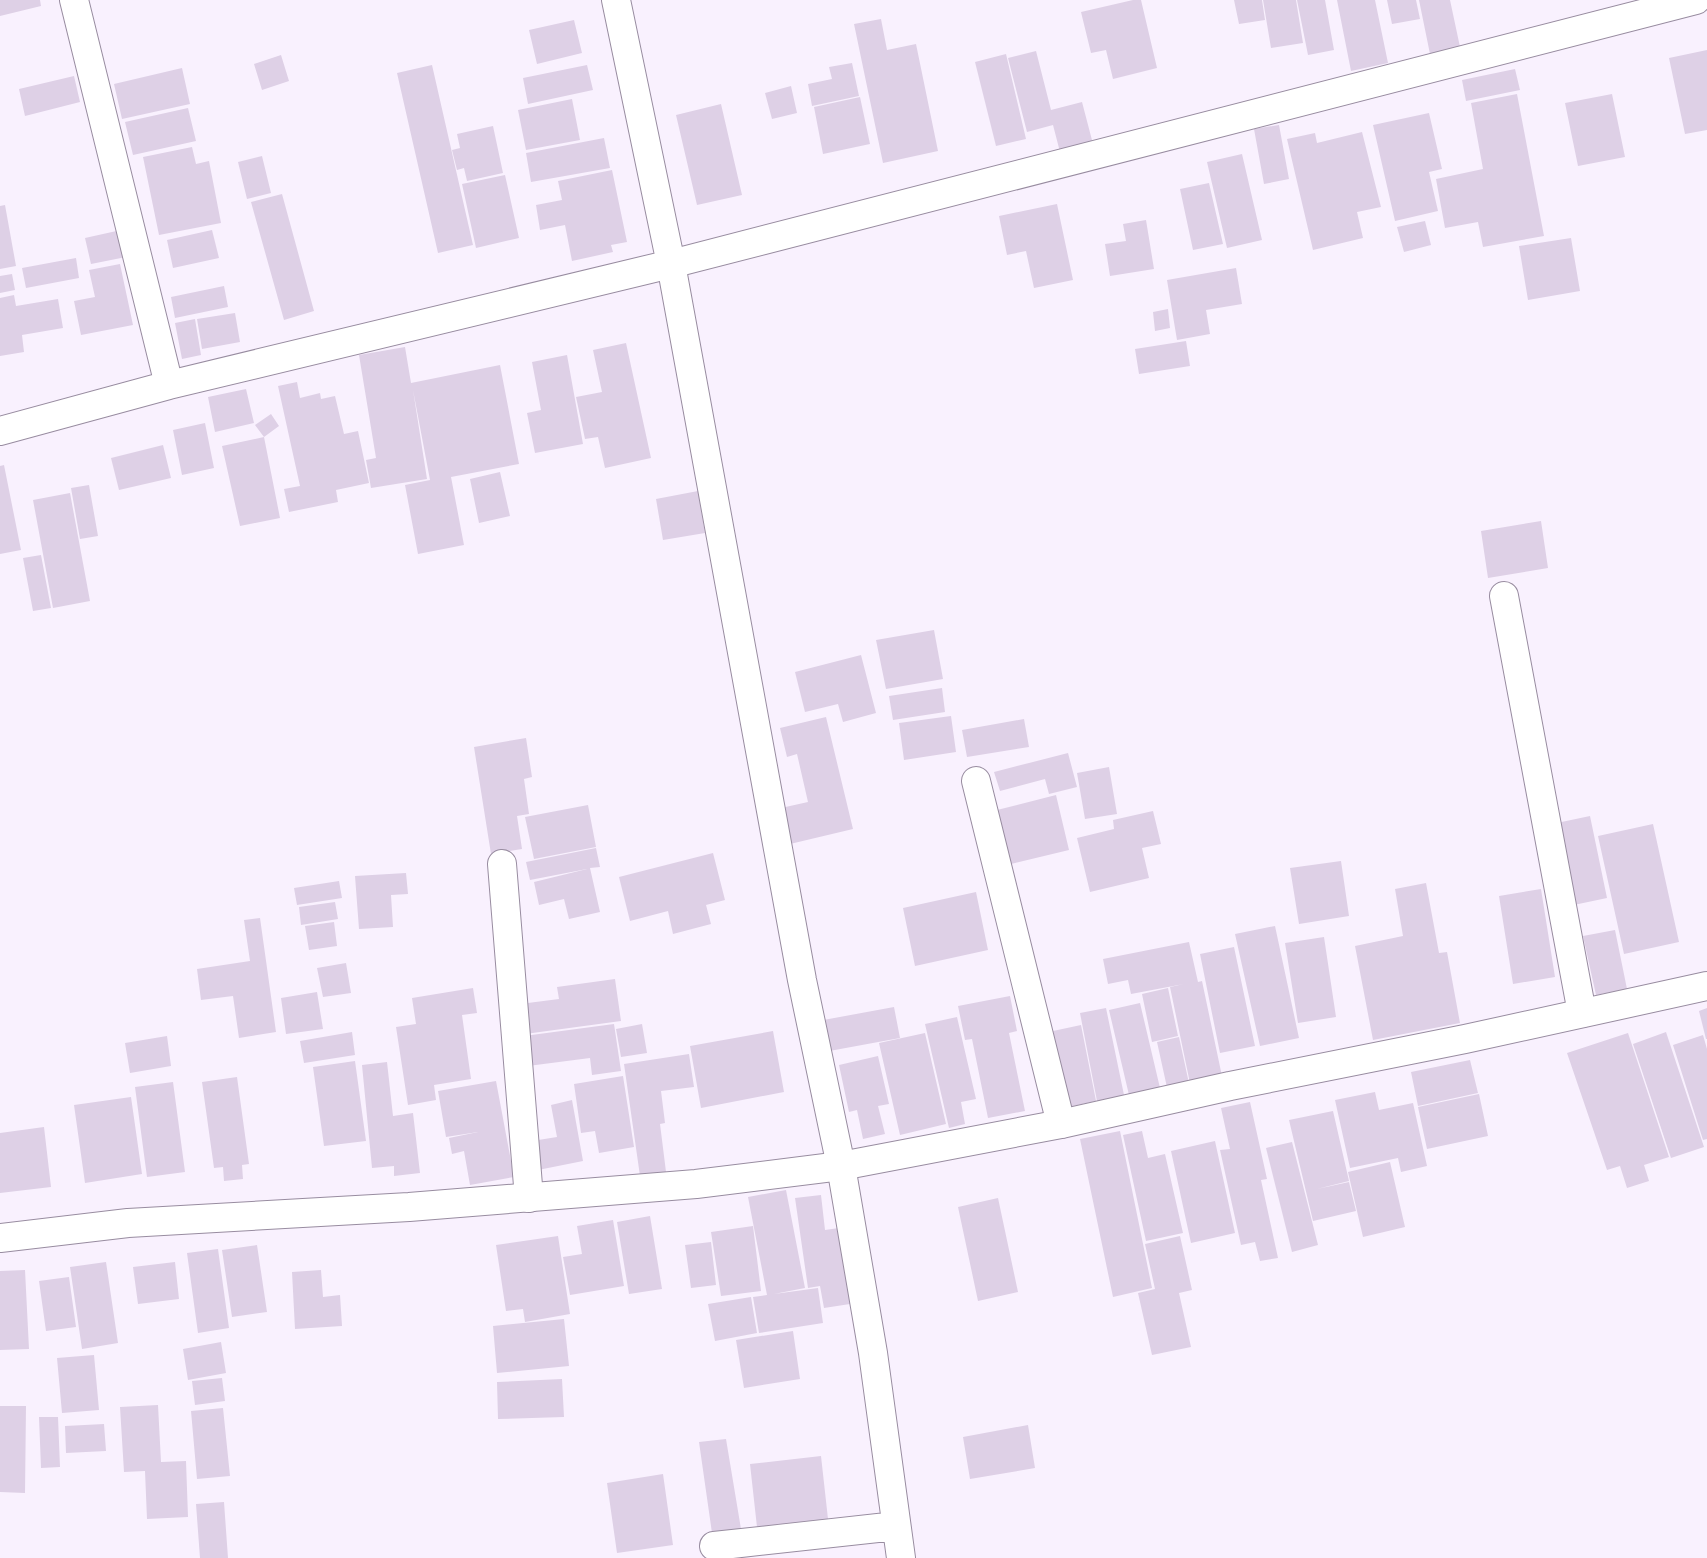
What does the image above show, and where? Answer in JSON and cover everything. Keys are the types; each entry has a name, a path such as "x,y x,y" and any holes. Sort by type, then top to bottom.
{"street":[{"path":"74,0 169,385"},
{"path":"616,0 672,264 802,980 840,1166 873,1353 901,1558"},
{"path":"0,431 169,385 672,264 1696,0"},
{"path":"1504,596 1582,1014"},
{"path":"976,781 1061,1124"},
{"path":"502,864 529,1198"},
{"path":"0,1238 128,1223 399,1208 696,1184 840,1166 1061,1124 1230,1086 1582,1014 1707,986"},
{"path":"714,1546 896,1526"}],"building":[{"path":"0,0 40,0 41,6 0,16"},
{"path":"1133,0 1141,0 1157,68 1113,79 1106,50 1091,53 1081,12"},
{"path":"1234,0 1262,0 1265,20 1239,24"},
{"path":"1263,0 1296,0 1303,43 1271,48"},
{"path":"1297,0 1325,0 1334,50 1308,55"},
{"path":"1337,0 1375,0 1388,63 1351,71"},
{"path":"1387,0 1416,0 1420,19 1392,24"},
{"path":"1419,0 1450,0 1460,47 1430,54"},
{"path":"881,19 887,50 916,44 938,151 883,163 854,24"},
{"path":"574,20 582,53 537,64 529,30"},
{"path":"1707,50 1707,130 1685,134 1669,58"},
{"path":"1036,51 1051,110 1082,102 1093,144 1060,152 1053,125 1027,132 1008,58"},
{"path":"1006,54 1026,139 996,146 975,62"},
{"path":"281,55 289,81 262,90 254,64"},
{"path":"852,63 859,96 812,106 808,84 832,79 829,67"},
{"path":"432,65 473,245 438,253 397,73"},
{"path":"587,65 593,90 528,104 523,78"},
{"path":"182,68 190,104 122,119 114,84"},
{"path":"1515,69 1520,90 1466,101 1462,80"},
{"path":"74,76 80,102 25,116 19,89"},
{"path":"791,86 797,113 772,119 765,93"},
{"path":"1517,94 1544,236 1483,247 1478,222 1445,228 1436,179 1483,169 1471,103"},
{"path":"1612,94 1625,157 1578,166 1565,103"},
{"path":"860,97 870,144 823,154 814,107"},
{"path":"572,99 580,140 526,150 518,110"},
{"path":"721,104 742,195 697,205 676,115"},
{"path":"188,108 196,141 133,155 125,122"},
{"path":"1429,113 1442,169 1429,172 1438,211 1395,221 1373,125"},
{"path":"1279,125 1289,179 1264,184 1254,129"},
{"path":"493,126 503,173 467,181 464,168 457,170 452,150 460,148 457,134"},
{"path":"1362,132 1381,207 1357,212 1363,238 1313,250 1287,139 1315,133 1317,143"},
{"path":"604,138 610,168 531,182 526,153"},
{"path":"192,147 196,164 209,161 221,223 159,235 143,157"},
{"path":"1242,154 1262,240 1227,248 1207,162"},
{"path":"262,156 271,193 247,199 238,162"},
{"path":"612,170 627,242 611,245 613,252 572,261 565,225 540,230 536,205 562,200 558,181"},
{"path":"505,175 519,238 476,248 462,184"},
{"path":"1209,183 1223,244 1193,250 1180,189"},
{"path":"282,194 314,311 284,320 251,202"},
{"path":"1057,204 1073,280 1034,288 1026,251 1007,255 999,216"},
{"path":"5,205 16,266 0,269 0,206"},
{"path":"1146,220 1154,269 1110,276 1105,244 1126,241 1123,224"},
{"path":"1425,221 1431,245 1404,252 1397,227"},
{"path":"121,230 126,257 91,264 85,238"},
{"path":"212,230 219,258 173,268 167,240"},
{"path":"1571,238 1580,291 1528,300 1519,246"},
{"path":"76,258 79,278 26,288 22,268"},
{"path":"120,264 133,325 81,335 74,301 95,297 89,270"},
{"path":"1236,268 1242,304 1206,310 1210,334 1177,340 1167,280"},
{"path":"12,274 15,290 0,293 0,276"},
{"path":"224,286 228,307 175,318 171,297"},
{"path":"14,295 16,306 58,299 63,328 22,335 24,352 0,356 0,298"},
{"path":"1168,309 1170,328 1155,331 1153,312"},
{"path":"235,313 240,342 202,349 197,319"},
{"path":"195,319 201,355 182,359 175,323"},
{"path":"1186,341 1190,366 1139,374 1135,349"},
{"path":"626,343 651,458 605,468 598,437 585,439 576,397 602,392 593,350"},
{"path":"405,347 411,383 500,365 519,464 451,477 464,545 418,554 405,485 430,480 413,390 427,479 371,488 366,460 376,458 359,355"},
{"path":"567,355 583,444 535,453 527,413 541,410 532,362"},
{"path":"297,382 300,398 320,393 321,399 335,396 344,434 358,431 369,483 336,490 338,502 289,512 284,489 300,486 278,386"},
{"path":"246,389 254,423 215,432 208,397"},
{"path":"271,414 279,426 264,437 255,425"},
{"path":"205,423 214,468 182,475 173,430"},
{"path":"264,437 280,518 240,526 222,446"},
{"path":"163,445 171,478 119,490 111,458"},
{"path":"4,465 21,550 0,554 0,466"},
{"path":"500,472 510,516 479,523 470,479"},
{"path":"89,485 98,536 80,539 71,488"},
{"path":"698,491 705,533 663,540 656,499"},
{"path":"70,493 90,601 53,608 33,500"},
{"path":"1541,521 1548,568 1488,578 1481,531"},
{"path":"41,555 51,608 33,611 23,558"},
{"path":"934,630 943,679 886,689 876,640"},
{"path":"861,655 876,713 843,722 838,704 805,712 795,672"},
{"path":"942,688 945,712 893,720 889,696"},
{"path":"951,716 956,752 904,760 899,723"},
{"path":"826,717 853,829 790,844 781,808 808,802 797,754 787,757 780,728"},
{"path":"1024,719 1029,747 967,757 962,730"},
{"path":"526,738 532,777 524,779 529,814 517,816 522,849 491,854 474,747"},
{"path":"1068,753 1077,787 1049,794 1045,779 1000,791 994,772"},
{"path":"1109,767 1117,814 1085,819 1077,773"},
{"path":"1056,795 1069,850 1007,865 993,811"},
{"path":"588,805 596,847 534,859 525,817"},
{"path":"1153,811 1161,844 1142,848 1149,878 1090,892 1077,838 1114,829 1113,820"},
{"path":"1590,816 1607,898 1569,906 1552,824"},
{"path":"1653,824 1679,942 1624,954 1598,836"},
{"path":"596,848 600,867 590,868 600,912 569,919 564,899 539,905 534,882 587,869 530,880 526,862"},
{"path":"713,853 725,900 706,905 711,924 673,934 668,911 630,921 619,877"},
{"path":"1341,861 1349,916 1299,924 1290,868"},
{"path":"406,873 408,894 391,895 393,927 359,929 355,876"},
{"path":"339,881 342,898 297,905 294,888"},
{"path":"1426,883 1439,953 1447,952 1460,1023 1373,1040 1355,946 1403,936 1395,889"},
{"path":"1541,889 1555,977 1513,984 1499,896"},
{"path":"976,892 988,950 915,966 903,908"},
{"path":"335,902 338,919 301,925 299,907"},
{"path":"260,918 276,1032 239,1038 233,996 201,1000 197,969 250,961 244,920"},
{"path":"334,922 337,946 309,950 305,926"},
{"path":"1275,926 1299,1038 1260,1046 1235,934"},
{"path":"1615,930 1627,989 1596,995 1583,936"},
{"path":"1324,937 1336,1017 1298,1023 1285,943"},
{"path":"1189,942 1198,982 1202,981 1223,1081 1191,1088 1170,987 1184,984 1131,994 1128,980 1108,984 1103,959"},
{"path":"1234,947 1255,1046 1220,1053 1200,954"},
{"path":"346,963 351,993 323,997 317,968"},
{"path":"615,979 621,1021 525,1034 520,1004 559,999 557,987"},
{"path":"473,988 477,1013 462,1015 471,1079 434,1085 436,1100 408,1105 396,1027 416,1024 412,998"},
{"path":"1168,988 1178,1036 1152,1042 1142,994"},
{"path":"317,992 323,1029 286,1034 281,998"},
{"path":"1010,996 1017,1031 1009,1033 1025,1111 988,1118 972,1039 965,1040 958,1006"},
{"path":"1140,1003 1160,1088 1129,1095 1109,1010"},
{"path":"894,1007 900,1038 824,1052 818,1021"},
{"path":"1106,1008 1124,1095 1097,1101 1080,1013"},
{"path":"1707,1008 1707,1039 1706,1039 1699,1011"},
{"path":"957,1017 976,1099 961,1102 965,1124 949,1128 925,1024"},
{"path":"614,1024 621,1071 592,1075 590,1058 528,1066 524,1036"},
{"path":"642,1024 647,1053 621,1057 616,1029"},
{"path":"1081,1025 1096,1101 1068,1107 1053,1031"},
{"path":"773,1031 784,1092 701,1108 690,1046"},
{"path":"352,1032 355,1055 304,1063 300,1041"},
{"path":"1666,1032 1704,1147 1671,1158 1633,1044"},
{"path":"925,1033 946,1124 900,1135 879,1043"},
{"path":"1628,1033 1669,1157 1644,1165 1649,1181 1627,1188 1620,1166 1607,1170 1567,1053"},
{"path":"1703,1035 1707,1049 1707,1139 1703,1140 1673,1045"},
{"path":"167,1036 171,1066 130,1073 125,1043"},
{"path":"1179,1037 1190,1088 1168,1092 1157,1042"},
{"path":"689,1054 694,1087 661,1091 665,1123 660,1124 666,1172 640,1176 624,1064"},
{"path":"878,1056 889,1104 878,1106 885,1134 863,1139 857,1110 849,1112 839,1065"},
{"path":"1470,1060 1478,1093 1418,1106 1411,1072"},
{"path":"355,1061 366,1141 324,1146 313,1067"},
{"path":"387,1062 393,1116 413,1113 420,1173 394,1176 394,1166 372,1168 362,1065"},
{"path":"623,1076 634,1147 599,1153 595,1131 581,1133 574,1084"},
{"path":"237,1077 249,1164 242,1165 243,1179 224,1181 223,1167 214,1168 202,1082"},
{"path":"496,1081 514,1177 470,1185 464,1151 452,1154 449,1138 478,1132 446,1137 438,1091"},
{"path":"173,1082 185,1172 147,1177 135,1087"},
{"path":"1375,1092 1379,1110 1413,1103 1427,1166 1401,1172 1398,1158 1350,1168 1335,1100"},
{"path":"1479,1094 1488,1136 1427,1149 1418,1107"},
{"path":"131,1097 142,1174 85,1183 74,1105"},
{"path":"572,1100 583,1161 538,1170 532,1141 557,1137 551,1105"},
{"path":"1250,1102 1267,1179 1261,1180 1278,1258 1260,1261 1255,1242 1241,1245 1220,1150 1230,1149 1221,1108"},
{"path":"1333,1111 1349,1181 1317,1189 1349,1182 1356,1211 1313,1221 1289,1120"},
{"path":"44,1127 51,1187 0,1193 0,1133"},
{"path":"1120,1131 1152,1288 1113,1297 1080,1139"},
{"path":"1142,1131 1148,1158 1165,1154 1183,1233 1146,1241 1123,1135"},
{"path":"1215,1141 1235,1233 1191,1243 1171,1151"},
{"path":"1292,1142 1318,1245 1292,1252 1266,1148"},
{"path":"1390,1162 1405,1227 1363,1237 1348,1172"},
{"path":"786,1190 805,1288 774,1294 818,1288 823,1323 759,1333 753,1297 767,1295 748,1197"},
{"path":"821,1195 825,1230 839,1228 850,1304 824,1308 820,1286 808,1288 795,1198"},
{"path":"998,1198 1018,1292 978,1301 958,1207"},
{"path":"650,1216 662,1289 629,1294 617,1222"},
{"path":"613,1220 624,1286 570,1295 563,1257 582,1254 577,1226"},
{"path":"753,1226 761,1291 721,1296 711,1232"},
{"path":"558,1236 570,1314 525,1322 523,1309 506,1311 496,1245"},
{"path":"1180,1236 1192,1290 1179,1293 1191,1347 1152,1355 1138,1293 1155,1289 1145,1244"},
{"path":"711,1242 716,1285 691,1288 685,1245"},
{"path":"257,1245 267,1312 232,1317 222,1250"},
{"path":"218,1249 229,1328 198,1333 187,1253"},
{"path":"106,1262 118,1343 82,1349 70,1267"},
{"path":"175,1262 179,1299 138,1304 133,1267"},
{"path":"25,1270 29,1349 0,1350 0,1271"},
{"path":"321,1270 323,1297 340,1295 342,1326 295,1329 292,1272"},
{"path":"69,1277 76,1327 46,1331 39,1281"},
{"path":"751,1297 757,1333 715,1341 708,1304"},
{"path":"564,1319 569,1366 497,1373 493,1326"},
{"path":"793,1331 800,1379 744,1388 736,1340"},
{"path":"221,1342 226,1373 188,1380 183,1349"},
{"path":"94,1355 99,1410 62,1413 57,1358"},
{"path":"222,1378 225,1401 195,1405 192,1381"},
{"path":"562,1379 564,1417 498,1419 497,1382"},
{"path":"158,1405 161,1462 186,1461 188,1517 147,1519 145,1471 124,1472 120,1407"},
{"path":"0,1406 26,1406 25,1493 0,1492"},
{"path":"223,1408 230,1476 197,1479 191,1411"},
{"path":"39,1417 58,1417 60,1467 41,1468"},
{"path":"104,1424 106,1451 66,1453 65,1426"},
{"path":"1028,1425 1035,1468 970,1479 963,1437"},
{"path":"726,1439 742,1535 713,1540 699,1442"},
{"path":"821,1456 828,1519 757,1527 750,1464"},
{"path":"663,1474 673,1545 617,1553 607,1483"},
{"path":"224,1502 228,1558 200,1558 196,1504"}]}
